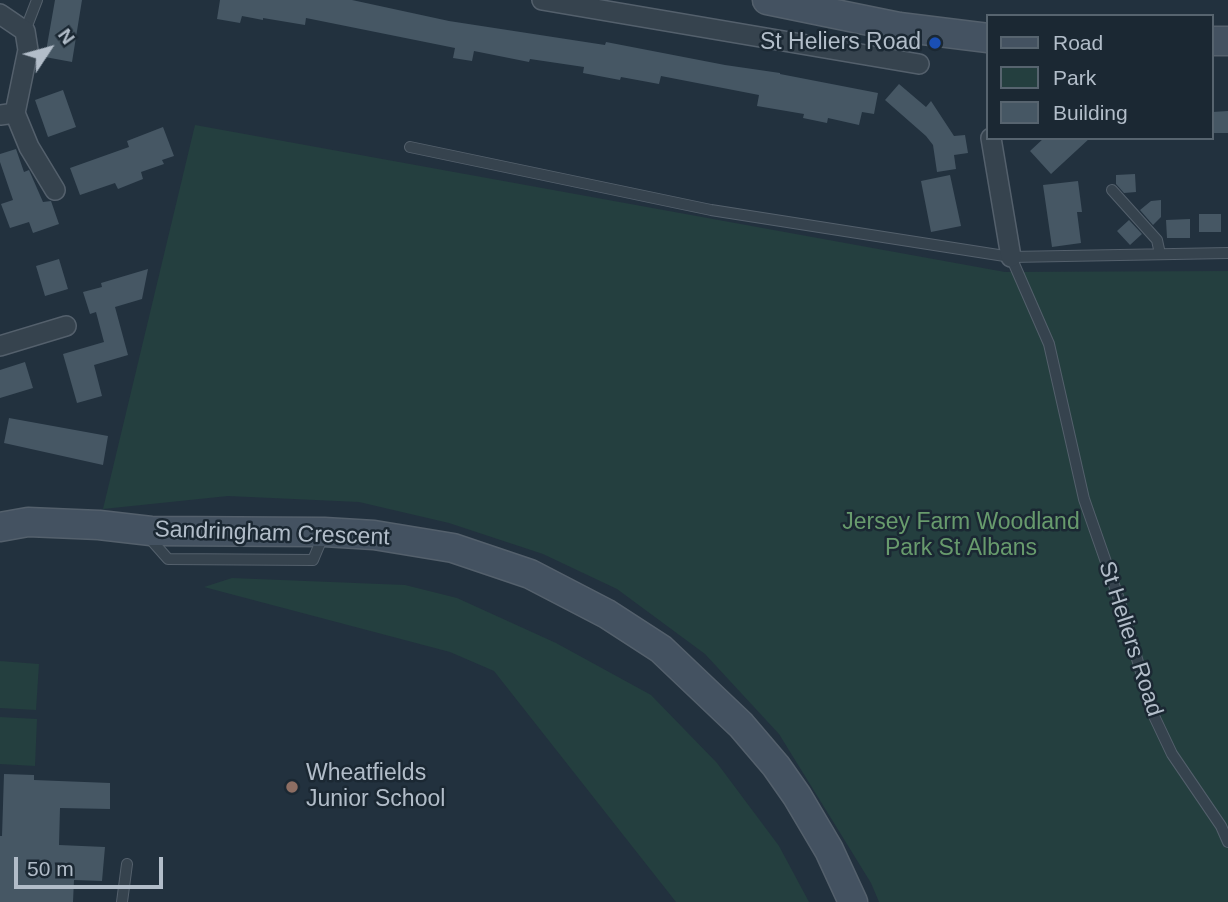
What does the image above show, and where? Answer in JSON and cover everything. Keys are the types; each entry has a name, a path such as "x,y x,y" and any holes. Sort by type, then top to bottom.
{"street":[{"path":"542,0 919,64"},
{"path":"767,0 899,27 986,38"},
{"path":"0,14 25,31 29,50 7,114 55,190"},
{"name":"St Heliers Road","path":"991,140 1011,257"},
{"path":"0,346 66,326"},
{"name":"Sandringham Crescent","path":"0,527 28,522 99,525 151,531 324,532 374,535 453,548 509,566 573,594 660,649 741,725 776,766 823,839 853,902"}],"lane":[{"path":"25,31 37,0"},
{"path":"410,147 711,210 1011,257 1228,253"},
{"path":"1112,190 1157,240 1160,254"},
{"name":"St Heliers Road","path":"1011,257 1049,344 1084,499 1121,605 1154,716 1172,754 1221,827 1228,842"},
{"path":"122,902 127,864"}],"green space":[{"name":"Jersey Farm Woodland Park St Albans","path":"195,125 1005,272 1228,271 1228,902 879,902 871,883 779,734 705,654 617,589 543,554 449,523 359,502 228,496 103,509"},
{"path":"232,578 405,585 457,598 556,643 651,695 717,763 779,846 809,902 676,902 494,671 450,652 204,587"},
{"path":"0,661 39,664 36,710 0,708"},
{"path":"0,717 37,719 35,766 0,764"}],"building":[{"path":"55,0 82,0 72,62 45,57"},
{"path":"220,0 352,0 449,21 605,45 606,42 878,93 874,114 862,112 859,125 828,118 827,123 803,118 804,114 757,106 759,95 661,76 659,84 621,77 620,80 583,73 584,67 530,59 529,62 474,51 472,61 453,58 455,48 306,18 305,25 242,16 240,23 217,19"},
{"path":"899,84 926,107 931,101 954,136 965,135 968,153 954,155 956,169 937,172 933,145 885,100"},
{"path":"63,90 76,127 48,137 35,100"},
{"path":"1228,111 1228,133 1214,133 1214,112"},
{"path":"163,127 174,156 162,160 164,164 141,172 143,179 118,189 115,183 80,195 70,168 129,147 127,141"},
{"path":"1042,140 1088,140 1051,174 1030,151"},
{"path":"16,149 24,172 29,170 43,202 51,201 59,224 33,233 29,222 10,228 1,204 13,200 0,162 0,154"},
{"path":"1135,174 1136,192 1124,193 1116,184 1116,175"},
{"path":"950,175 961,226 931,232 921,181"},
{"path":"1078,181 1082,212 1077,212 1081,243 1052,247 1043,185"},
{"path":"1161,200 1161,217 1153,225 1140,210 1151,201"},
{"path":"1199,214 1221,214 1221,232 1199,232"},
{"path":"1190,219 1190,238 1167,238 1166,220"},
{"path":"1129,220 1142,234 1130,245 1117,231"},
{"path":"59,259 68,289 45,296 36,266"},
{"path":"148,269 142,299 115,307 128,355 94,365 102,396 77,403 63,354 104,342 96,312 90,314 83,292 102,287 101,283"},
{"path":"25,362 33,388 0,398 0,370"},
{"path":"9,418 108,436 103,465 4,443"},
{"path":"4,774 34,775 34,780 110,783 110,809 60,808 59,845 105,847 102,881 74,880 73,902 0,902"}],"place":[{"name":"St Heliers Road","path":"935,43"},
{"name":"Wheatfields Junior School","path":"292,787"}]}
